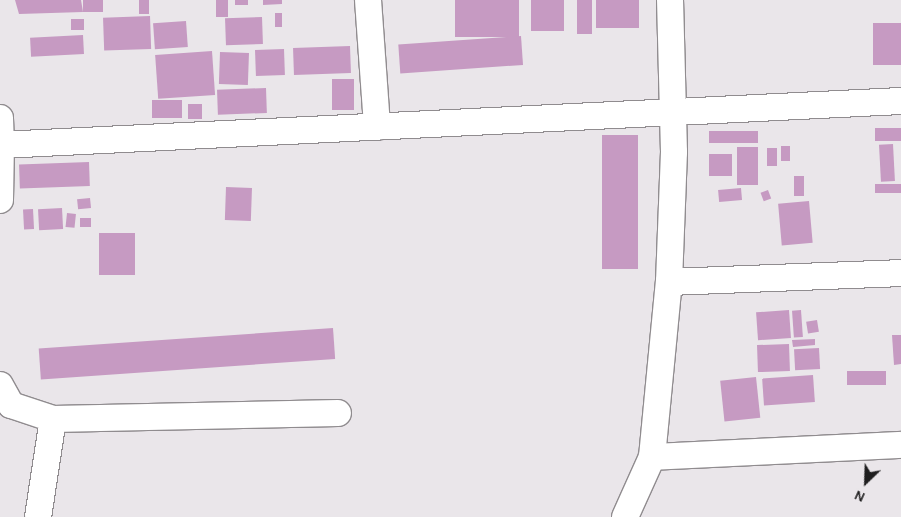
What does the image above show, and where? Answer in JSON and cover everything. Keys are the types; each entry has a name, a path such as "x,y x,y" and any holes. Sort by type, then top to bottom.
{"street":[{"path":"368,0 377,127"},
{"path":"626,517 652,457 669,282 673,112 670,0"},
{"path":"2,145 901,101"},
{"path":"0,118 2,145 0,200"},
{"path":"669,282 901,273"},
{"path":"0,385 12,405 52,419 338,413"},
{"path":"38,517 52,419"},
{"path":"652,457 901,446"}],"building":[{"path":"15,0 81,0 83,12 19,14"},
{"path":"83,0 103,0 103,12 83,12"},
{"path":"139,0 149,0 149,14 139,14"},
{"path":"216,0 228,0 228,17 216,17"},
{"path":"235,0 248,0 248,5 235,5"},
{"path":"263,0 282,0 282,4 263,5"},
{"path":"455,0 519,0 519,37 455,37"},
{"path":"531,0 564,0 564,31 531,31"},
{"path":"577,0 592,0 592,34 577,34"},
{"path":"596,0 639,0 639,28 596,28"},
{"path":"275,13 282,13 282,27 275,27"},
{"path":"150,16 151,49 104,51 103,18"},
{"path":"262,17 263,44 226,45 225,18"},
{"path":"71,19 84,19 84,30 71,30"},
{"path":"186,21 188,47 155,49 153,23"},
{"path":"873,23 901,23 901,65 873,65"},
{"path":"83,35 84,54 31,57 30,38"},
{"path":"521,36 523,65 400,74 398,45"},
{"path":"350,46 351,73 294,75 293,48"},
{"path":"284,49 285,75 256,76 255,50"},
{"path":"212,51 215,95 158,99 155,55"},
{"path":"220,52 249,53 248,85 219,84"},
{"path":"332,79 354,79 354,110 332,110"},
{"path":"266,88 267,113 218,115 217,90"},
{"path":"152,100 182,100 182,118 152,118"},
{"path":"188,104 202,104 202,119 188,119"},
{"path":"875,128 901,128 901,141 875,141"},
{"path":"709,131 758,131 758,143 709,143"},
{"path":"602,135 638,135 638,269 602,269"},
{"path":"893,144 895,181 881,182 879,145"},
{"path":"781,146 790,146 790,161 781,161"},
{"path":"737,147 758,147 758,185 737,185"},
{"path":"767,148 777,148 777,166 767,166"},
{"path":"709,154 732,154 732,176 709,176"},
{"path":"89,162 90,186 20,188 19,164"},
{"path":"794,176 804,176 804,196 794,196"},
{"path":"875,184 901,184 901,193 875,193"},
{"path":"226,187 252,188 251,221 225,220"},
{"path":"741,188 742,200 719,202 718,190"},
{"path":"768,190 771,198 764,201 761,193"},
{"path":"90,198 91,208 78,209 77,199"},
{"path":"809,201 813,243 782,246 778,204"},
{"path":"62,208 63,229 39,230 38,209"},
{"path":"33,209 34,229 24,229 23,210"},
{"path":"67,213 76,214 74,228 66,227"},
{"path":"80,218 91,218 91,227 80,227"},
{"path":"99,233 135,233 135,275 99,275"},
{"path":"789,310 791,338 758,340 756,312"},
{"path":"801,310 803,337 794,338 792,311"},
{"path":"817,320 819,332 808,334 806,322"},
{"path":"333,328 335,359 41,380 39,349"},
{"path":"892,335 901,335 901,364 894,365"},
{"path":"815,339 815,345 793,347 792,340"},
{"path":"789,344 790,371 758,372 757,345"},
{"path":"819,348 820,369 795,370 794,349"},
{"path":"847,371 886,371 886,385 847,385"},
{"path":"813,375 815,402 764,405 762,379"},
{"path":"756,377 760,418 724,422 720,381"}]}
